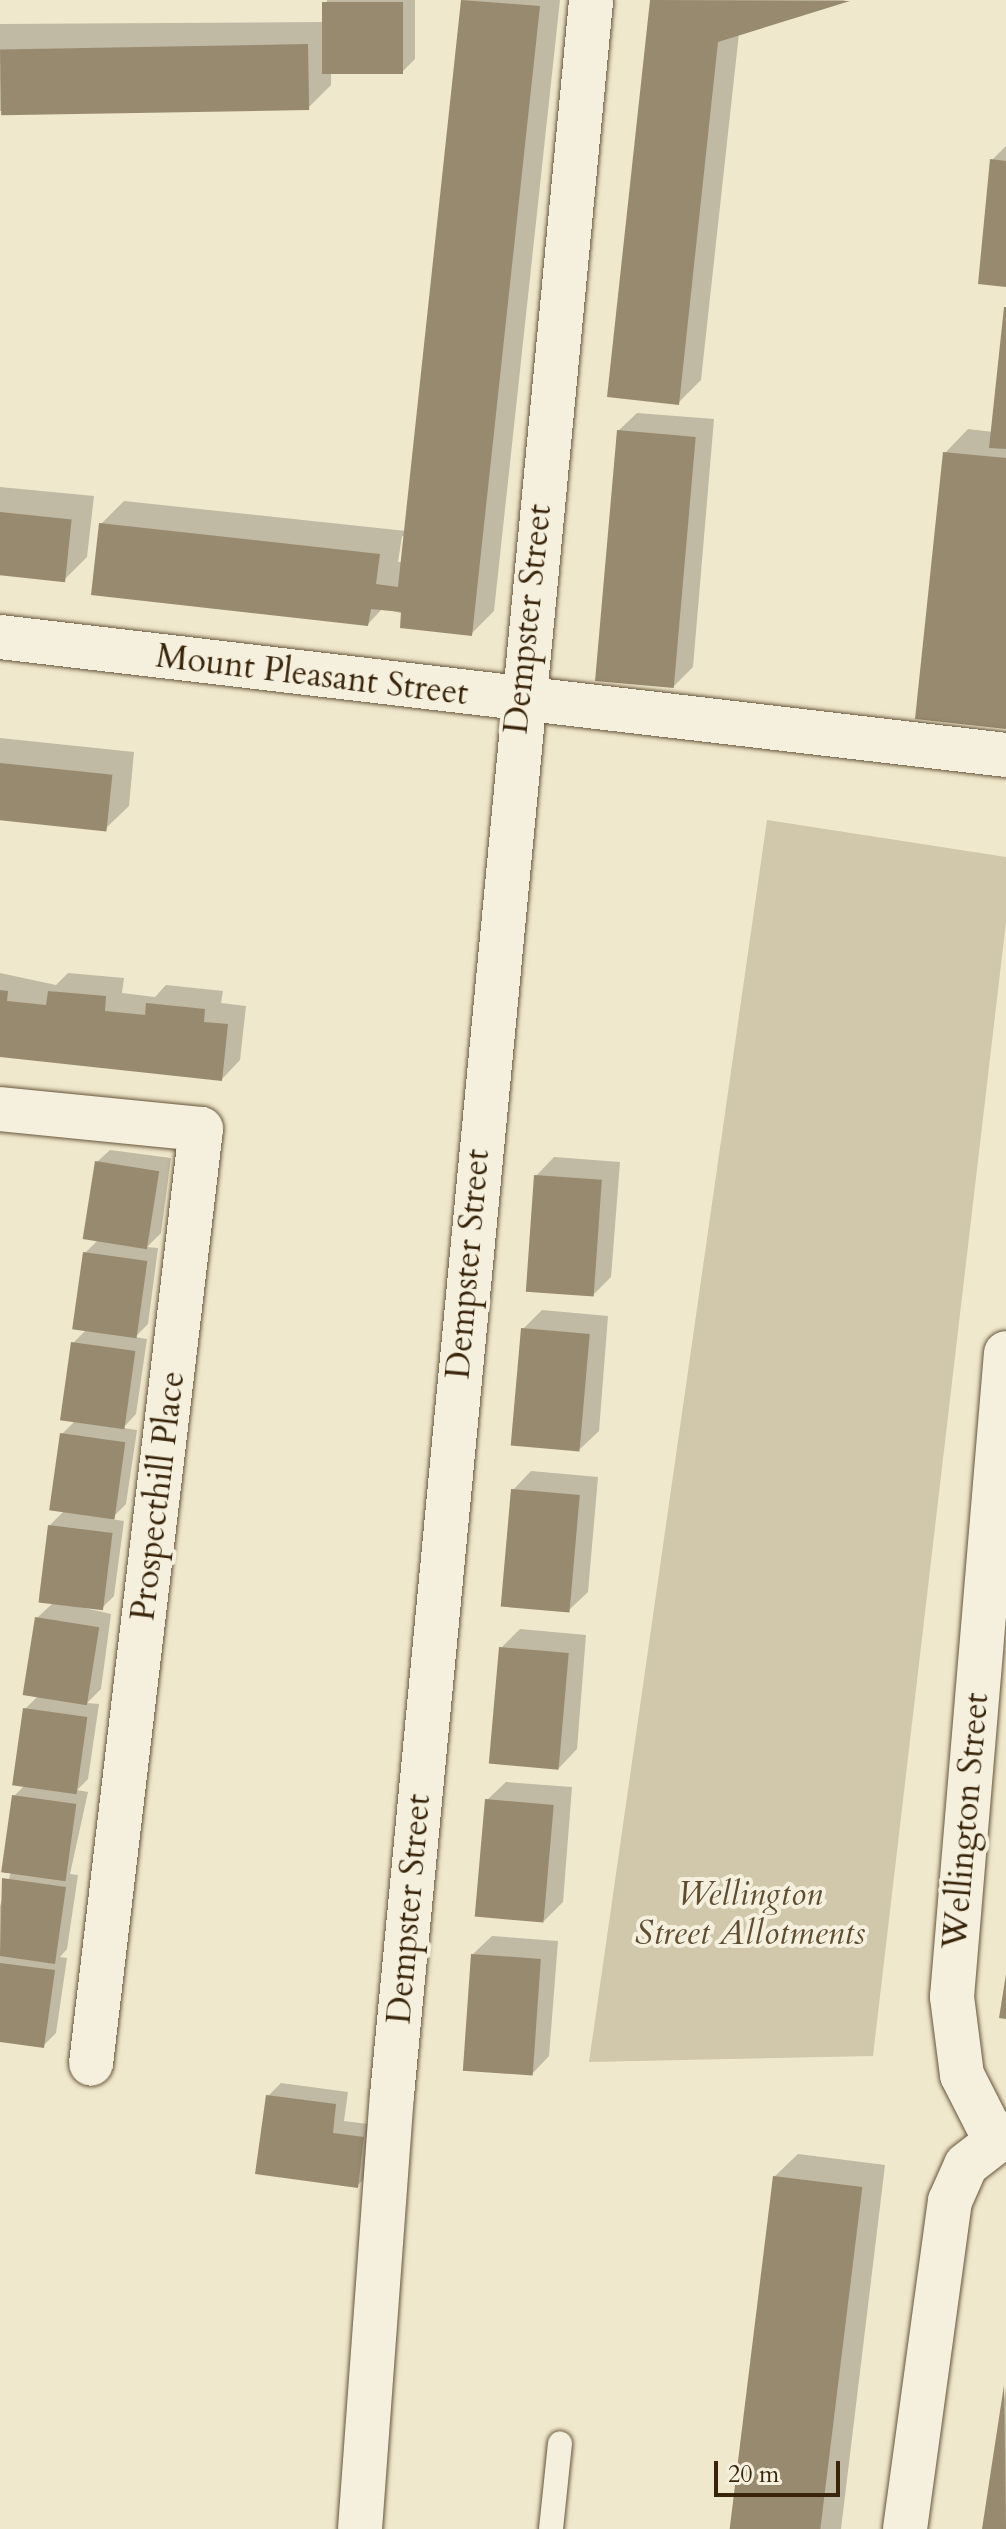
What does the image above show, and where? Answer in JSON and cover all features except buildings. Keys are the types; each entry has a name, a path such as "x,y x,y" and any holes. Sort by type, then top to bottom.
{"street":[{"name":"Dempster Street","path":"360,2529 392,2095 519,701 591,0"},
{"name":"Mount Pleasant Street","path":"0,637 519,701 1006,755"},
{"name":"Prospecthill Place","path":"0,1109 201,1129 91,2064"},
{"name":"Wellington Street","path":"905,2529 950,2201 966,2165 1000,2136 962,2075 952,1997 1006,1353"}],"lane":[{"path":"551,2529 560,2443"}],"green space":[{"name":"Wellington Street Allotments","path":"767,820 1006,857 1006,922 873,2056 589,2062"}]}
